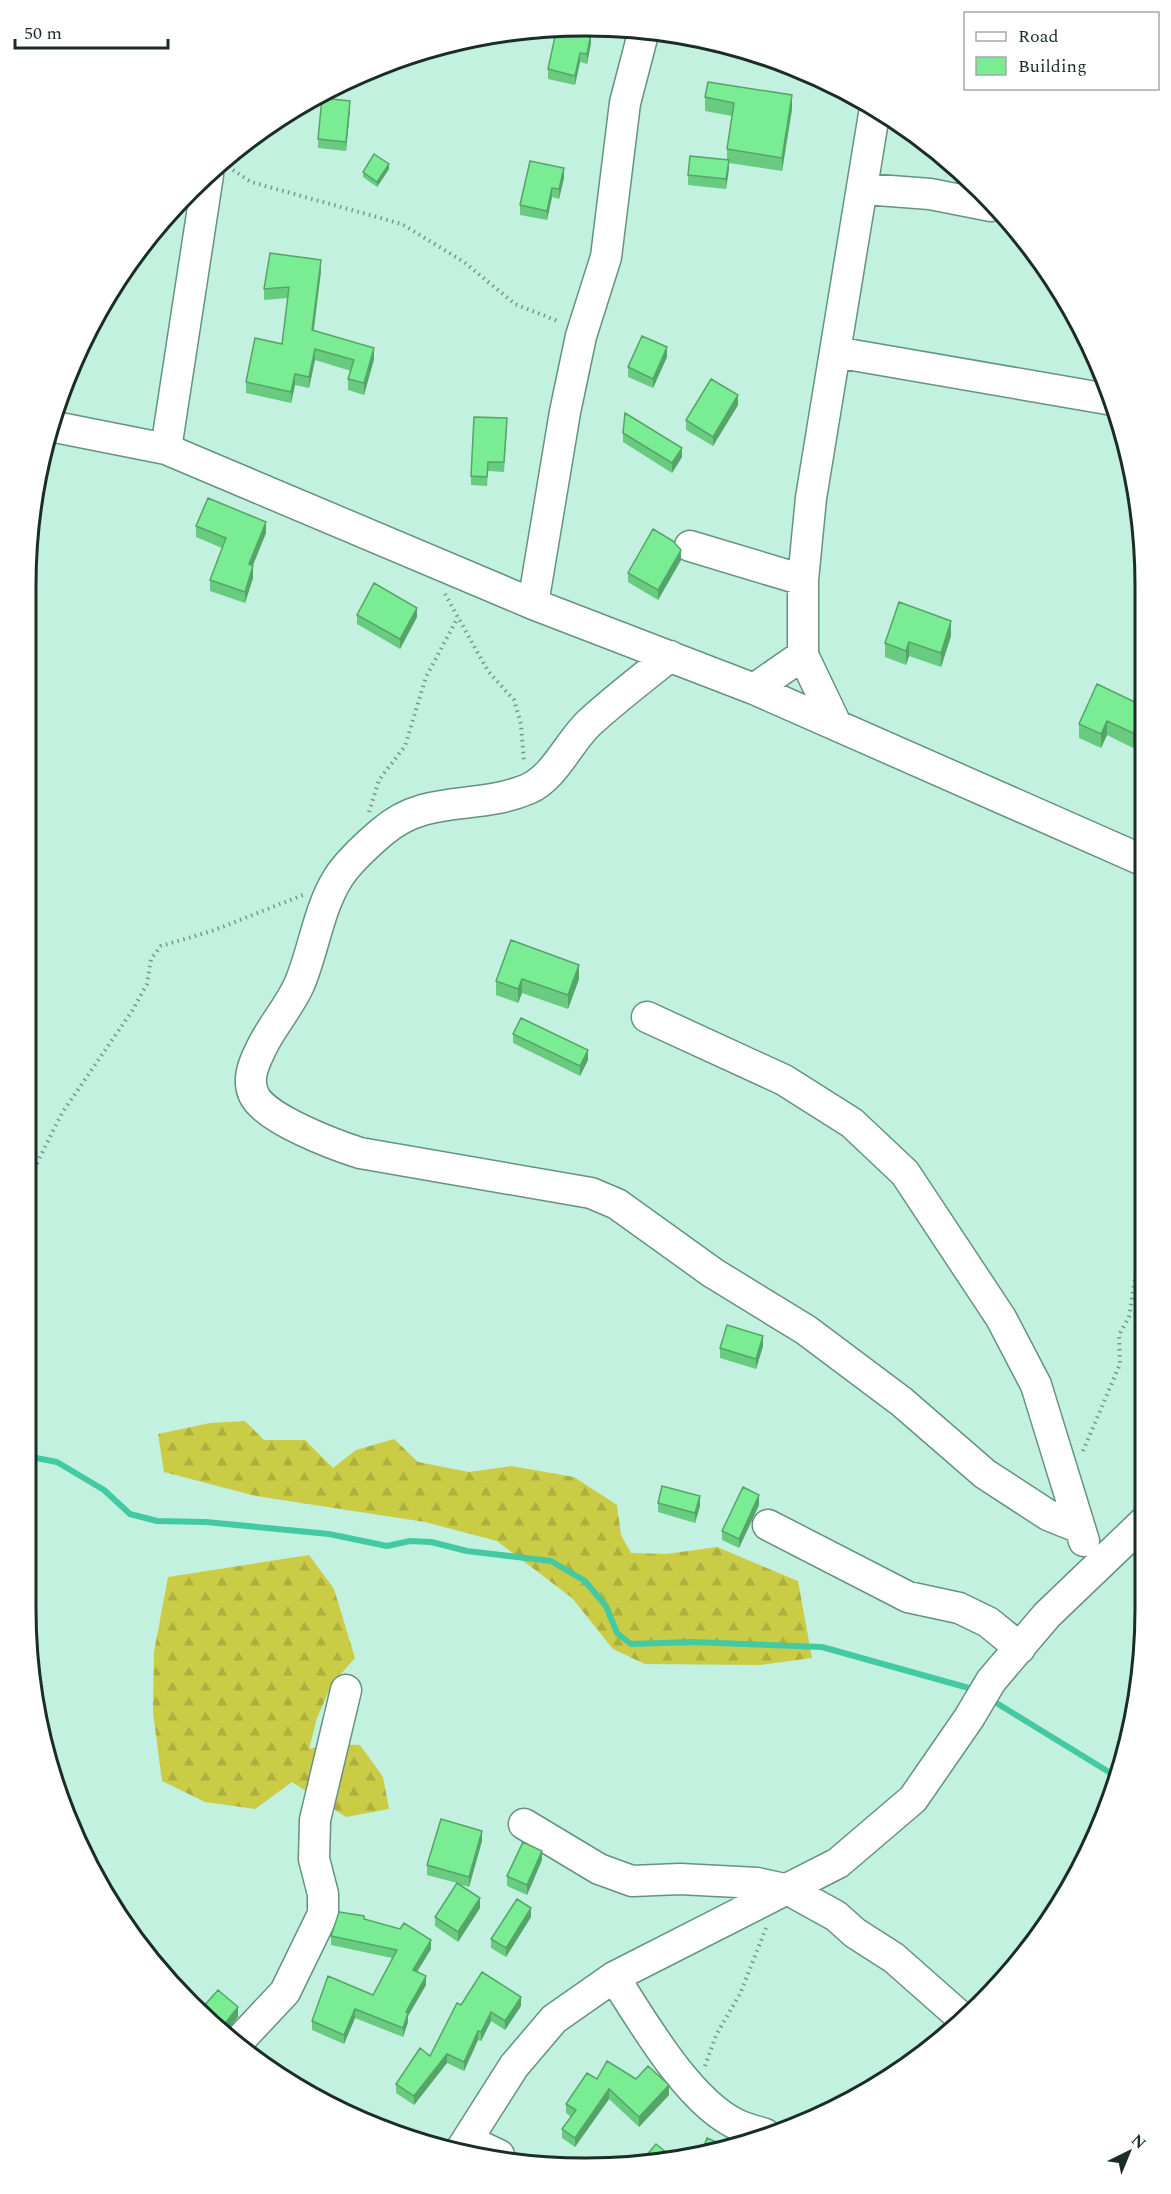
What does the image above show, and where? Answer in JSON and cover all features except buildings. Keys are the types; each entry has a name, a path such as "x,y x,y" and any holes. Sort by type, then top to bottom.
{"street":[{"path":"533,604 557,457 582,336 606,258 625,103 642,39"},
{"path":"836,724 803,655 803,580 811,498 864,189 874,118"},
{"path":"166,449 216,178"},
{"path":"864,189 930,194 981,204"},
{"path":"835,352 1102,398"},
{"path":"60,428 166,449 533,604 754,689 1135,857"},
{"path":"690,546 803,580"},
{"path":"754,689 803,655"},
{"path":"670,656 588,724 553,769 529,788 479,802 419,809 402,816 363,851 335,884 299,985 263,1043 252,1068 252,1090 255,1097 264,1106 312,1135 352,1150 591,1194 617,1204 712,1273 806,1330 894,1396 985,1474 1048,1515 1080,1528"},
{"path":"647,1017 784,1080 852,1123 905,1173 936,1216 1011,1337 1036,1385 1080,1528 1096,1568"},
{"path":"768,1526 908,1597 959,1608 988,1622 1020,1648"},
{"path":"464,2144 514,2066 554,2019 614,1977 838,1863 913,1799 969,1718 991,1681 1047,1615 1135,1531"},
{"path":"242,2037 285,1992 323,1914 323,1894 314,1859 315,1820 346,1690"},
{"path":"524,1824 598,1869 632,1881 680,1879 757,1883 836,1916 855,1933 894,1958 957,2014"},
{"path":"614,1977 662,2050 694,2091 720,2114 738,2125 756,2131"}],"path":[{"path":"224,172 251,182 402,224 464,262 515,304 559,321 582,336"},
{"path":"423,557 488,671 514,700 520,724 529,788"},
{"path":"363,851 379,780 405,746 426,677 458,617"},
{"path":"36,1165 62,1113 137,1002 147,984 151,959 161,946 212,931 335,884"},
{"path":"1064,1476 1089,1443 1120,1364 1119,1335 1131,1308 1135,1274"},
{"path":"694,2091 716,2035 740,1994 781,1894"}],"green space":[{"path":"245,1421 264,1440 305,1440 333,1468 356,1450 394,1439 418,1462 469,1472 511,1466 574,1477 617,1505 621,1535 631,1553 666,1554 717,1547 798,1581 812,1658 761,1665 645,1664 613,1649 572,1598 497,1541 425,1522 256,1496 164,1472 158,1434 210,1423"},
{"path":"309,1555 334,1589 355,1658 332,1684 317,1718 309,1749 328,1744 360,1745 383,1777 389,1809 346,1817 292,1782 255,1809 205,1802 162,1781 153,1712 154,1652 168,1577"}],"waterway":[{"path":"36,1458 57,1462 104,1490 130,1514 157,1521 206,1522 329,1534 387,1546 410,1541 431,1542 467,1551 551,1561 585,1581 606,1606 617,1633 631,1644 691,1642 822,1647 976,1690"},
{"path":"990,1699 1110,1773"}]}
